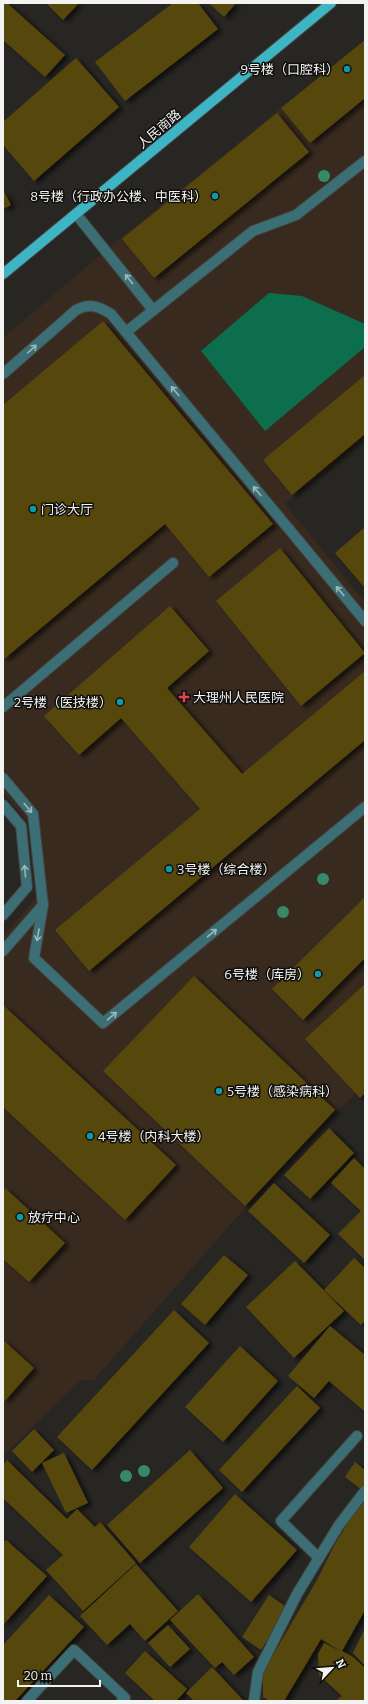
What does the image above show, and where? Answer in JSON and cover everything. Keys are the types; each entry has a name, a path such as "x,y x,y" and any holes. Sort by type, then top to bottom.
{"main road":[{"name":"人民南路","path":"3,274 331,3"}],"street":[{"path":"126,332 253,231 296,215 365,161"},
{"path":"76,214 153,310"},
{"path":"3,374 76,310 85,306 99,307 111,314 365,621"},
{"path":"3,707 173,563"},
{"path":"3,778 33,814 43,905 34,958 103,1023 365,807"},
{"path":"3,805 21,826 27,887 3,915"},
{"path":"3,951 43,905"},
{"path":"319,1558 281,1521 357,1436"},
{"path":"254,1701 258,1672 297,1594 339,1525 365,1491"},
{"path":"27,1701 74,1650 124,1698 122,1701"}],"shaded area":[{"name":"大理州人民医院","path":"365,40 365,438 285,504 365,602 365,1086 339,1109 237,1217 94,1380 81,1380 3,1456 3,936 36,898 28,822 3,793 3,338 106,250"}],"green space":[{"path":"269,293 302,296 365,324 365,347 265,431 201,351"}],"building":[{"path":"3,3 7,3 65,55 45,77 3,40"},
{"path":"46,3 79,3 63,20"},
{"path":"173,3 198,3 218,29 125,101 95,62"},
{"path":"209,3 236,3 224,17"},
{"name":"9号楼（口腔科）","path":"365,40 365,98 310,143 281,108"},
{"path":"76,58 119,107 34,181 3,145 3,122"},
{"name":"8号楼（行政办公楼、中医科）","path":"277,113 309,152 154,278 122,239"},
{"path":"3,190 11,205 3,209"},
{"path":"103,321 273,524 209,577 165,524 3,660 3,405"},
{"path":"365,375 365,434 292,495 263,460"},
{"path":"365,527 365,588 335,553"},
{"path":"280,548 365,653 301,706 216,601"},
{"path":"170,606 209,651 167,688 242,774 365,671 365,740 89,971 55,930 200,809 121,718 79,755 44,716"},
{"name":"6号楼（库房）","path":"365,897 365,958 303,1020 272,989"},
{"name":"5号楼（感染病科）","path":"194,976 335,1110 245,1206 103,1071"},
{"path":"365,984 365,1093 360,1098 305,1039"},
{"name":"4号楼（内科大楼）","path":"3,1005 176,1165 125,1220 3,1107"},
{"path":"329,1128 354,1153 310,1199 284,1175"},
{"path":"354,1158 365,1169 365,1260 338,1234 361,1211 331,1183"},
{"path":"274,1183 330,1235 304,1263 248,1211"},
{"name":"放疗中心","path":"5,1188 65,1243 29,1282 3,1259 3,1191"},
{"path":"224,1255 248,1275 205,1325 181,1304"},
{"path":"354,1258 365,1268 365,1321 361,1325 324,1290"},
{"path":"295,1261 344,1311 294,1358 246,1307"},
{"path":"174,1310 209,1343 92,1470 57,1437"},
{"path":"330,1326 365,1355 365,1412 329,1381 314,1398 288,1376"},
{"path":"3,1340 34,1368 3,1403"},
{"path":"240,1346 278,1381 223,1442 185,1407"},
{"path":"297,1386 320,1408 242,1492 219,1470"},
{"path":"34,1429 54,1450 32,1472 12,1451"},
{"path":"190,1450 223,1488 140,1563 107,1525"},
{"path":"64,1453 88,1503 66,1513 42,1463"},
{"path":"7,1460 67,1519 77,1509 95,1527 100,1522 136,1563 83,1611 46,1570 63,1555 3,1498 3,1465"},
{"path":"355,1462 365,1470 365,1488 363,1491 345,1477"},
{"path":"235,1494 297,1550 251,1602 189,1547"},
{"path":"365,1495 365,1610 342,1651 353,1657 365,1668 365,1701 335,1701 342,1696 319,1675 318,1654 324,1643 340,1651 321,1639 284,1701 270,1701 263,1697 263,1672 317,1580 335,1544"},
{"path":"6,1540 47,1576 3,1625 3,1543"},
{"path":"136,1564 178,1611 145,1641 130,1624 107,1645 80,1616"},
{"path":"198,1594 254,1657 234,1675 222,1662 215,1668 170,1620"},
{"path":"49,1595 84,1627 15,1701 3,1701 3,1645"},
{"path":"269,1595 288,1608 261,1650 242,1637"},
{"path":"168,1625 190,1649 170,1667 148,1643"},
{"path":"365,1628 365,1666 353,1653"},
{"path":"145,1651 187,1689 176,1701 155,1701 125,1673"},
{"path":"212,1667 244,1701 194,1701 186,1693"}],"place":[{"name":"9号楼（口腔科）","path":"347,69"},
{"name":"8号楼（行政办公楼、中医科）","path":"215,196"},
{"name":"门诊大厅","path":"33,509"},
{"name":"大理州人民医院","path":"184,697"},
{"name":"2号楼（医技楼）","path":"120,702"},
{"name":"3号楼（综合楼）","path":"169,869"},
{"name":"6号楼（库房）","path":"318,974"},
{"name":"5号楼（感染病科）","path":"219,1091"},
{"name":"4号楼（内科大楼）","path":"90,1136"},
{"name":"放疗中心","path":"20,1217"}]}
